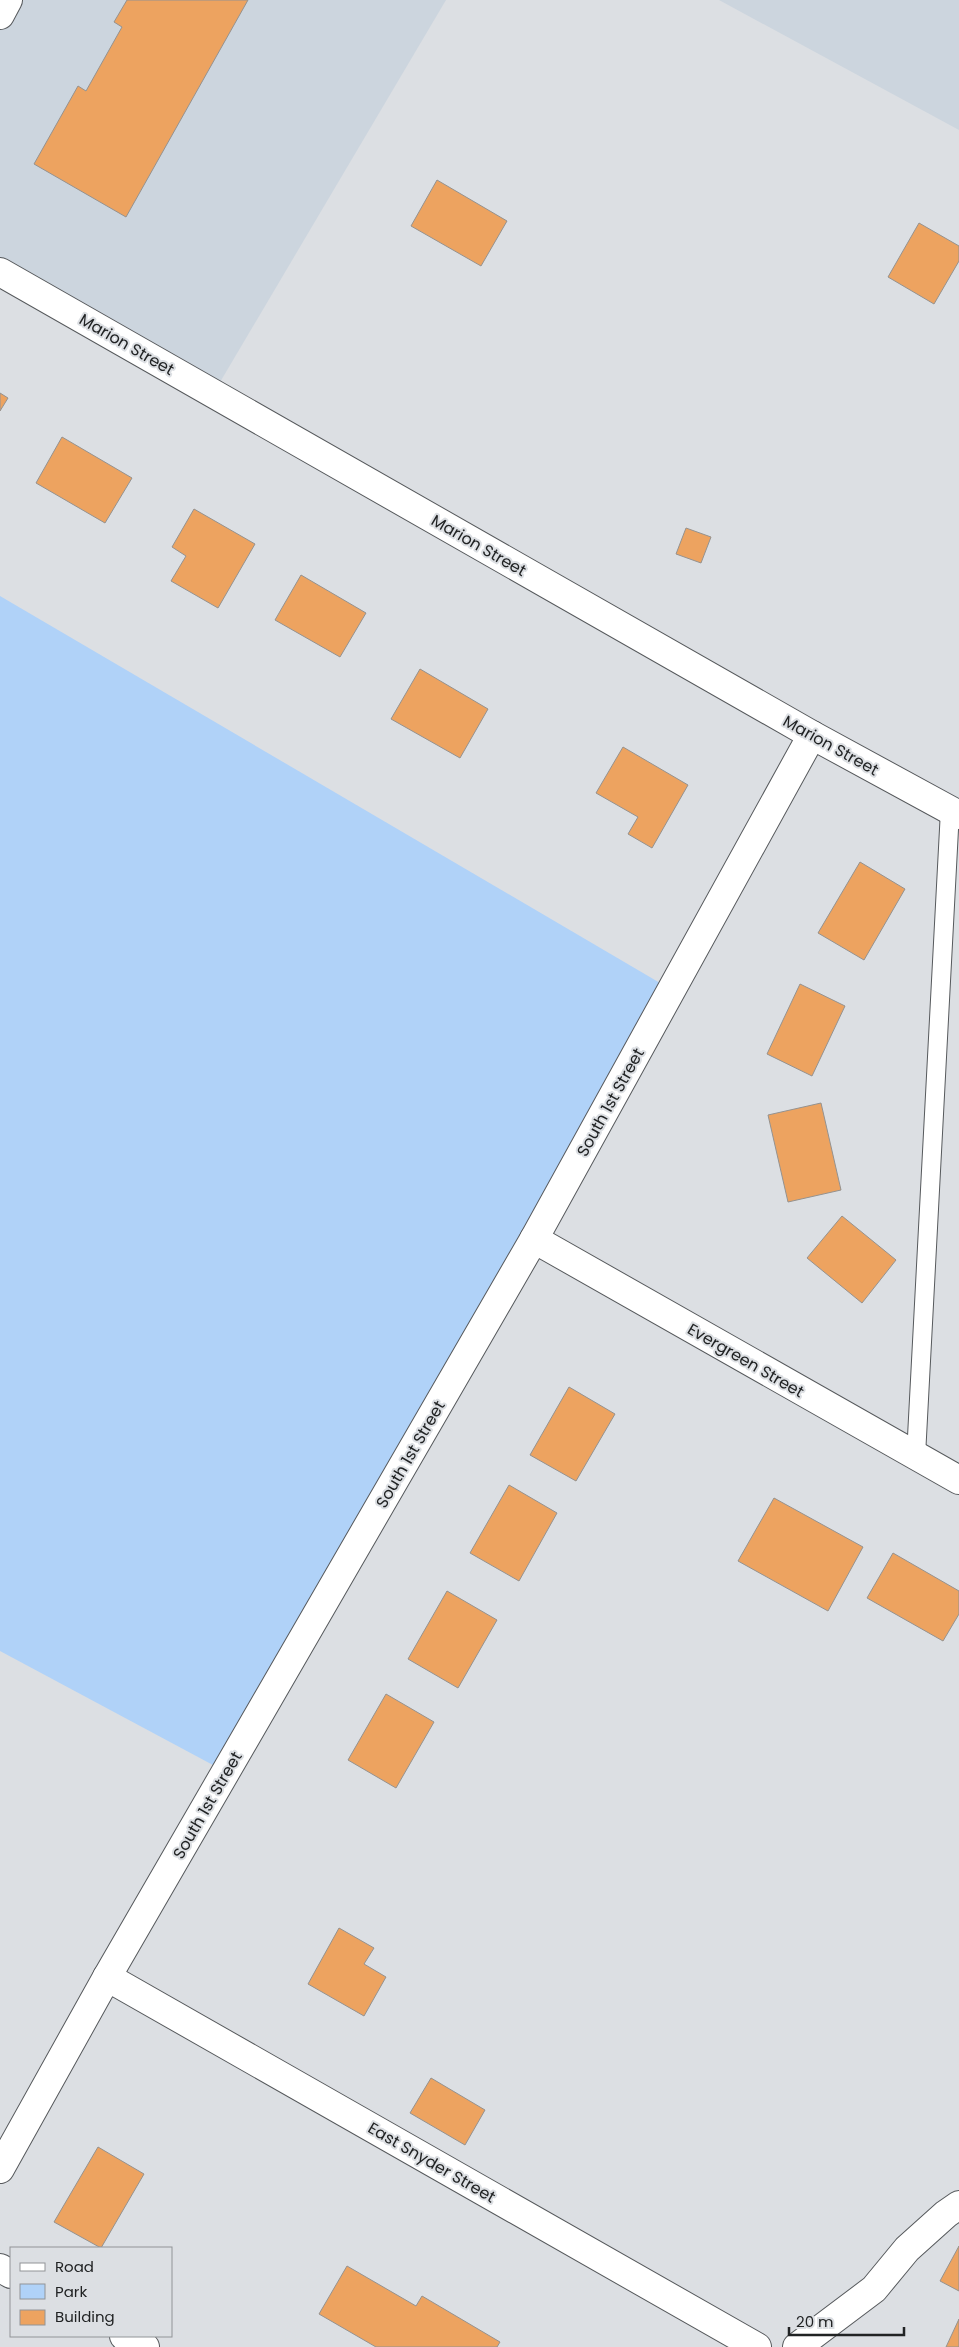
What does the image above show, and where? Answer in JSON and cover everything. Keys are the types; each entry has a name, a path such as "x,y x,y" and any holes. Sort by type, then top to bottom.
{"street":[{"path":"0,15 8,0"},
{"name":"Marion Street","path":"0,272 812,735 955,813"},
{"name":"South 1st Street","path":"0,2170 107,1977 534,1239 812,735"},
{"name":"Evergreen Street","path":"534,1239 959,1480"},
{"name":"East Snyder Street","path":"107,1977 757,2347"},
{"path":"797,2347 874,2289 907,2249 946,2214 959,2205"},
{"path":"126,2337 144,2347"}],"lane":[{"path":"916,1456 955,813"}],"shaded area":[{"path":"8,0 446,0 213,394 0,272 0,15"},
{"path":"719,0 959,0 959,130"}],"green space":[{"path":"0,596 672,990 226,1772 0,1651"}],"building":[{"path":"127,0 248,0 126,217 34,164 78,86 86,91 122,27 114,22"},
{"path":"437,180 507,221 481,266 411,226"},
{"path":"919,223 959,246 959,261 934,304 888,277"},
{"path":"0,393 8,398 0,411"},
{"path":"62,437 132,478 105,523 36,483"},
{"path":"194,509 255,544 218,608 171,581 186,556 172,547"},
{"path":"686,528 711,537 701,563 676,554"},
{"path":"301,575 366,613 340,657 275,620"},
{"path":"420,669 488,709 460,758 391,719"},
{"path":"623,747 688,785 652,848 628,834 638,817 596,793"},
{"path":"860,862 905,889 864,960 818,933"},
{"path":"800,984 845,1006 812,1076 767,1054"},
{"path":"821,1103 841,1190 788,1202 768,1115"},
{"path":"842,1216 896,1260 862,1303 807,1258"},
{"path":"569,1387 615,1414 576,1481 530,1455"},
{"path":"509,1485 557,1513 519,1581 470,1553"},
{"path":"774,1498 863,1547 828,1611 738,1561"},
{"path":"893,1553 959,1591 959,1614 943,1641 867,1598"},
{"path":"447,1591 497,1620 458,1688 408,1659"},
{"path":"386,1694 434,1722 396,1788 348,1760"},
{"path":"339,1928 374,1948 364,1964 386,1977 364,2016 308,1984"},
{"path":"431,2078 485,2110 465,2145 410,2113"},
{"path":"98,2147 144,2174 102,2247 54,2222"},
{"path":"959,2246 959,2291 940,2281"},
{"path":"347,2266 416,2306 422,2296 500,2342 497,2347 376,2347 319,2314"},
{"path":"959,2319 959,2347 946,2347"}]}
